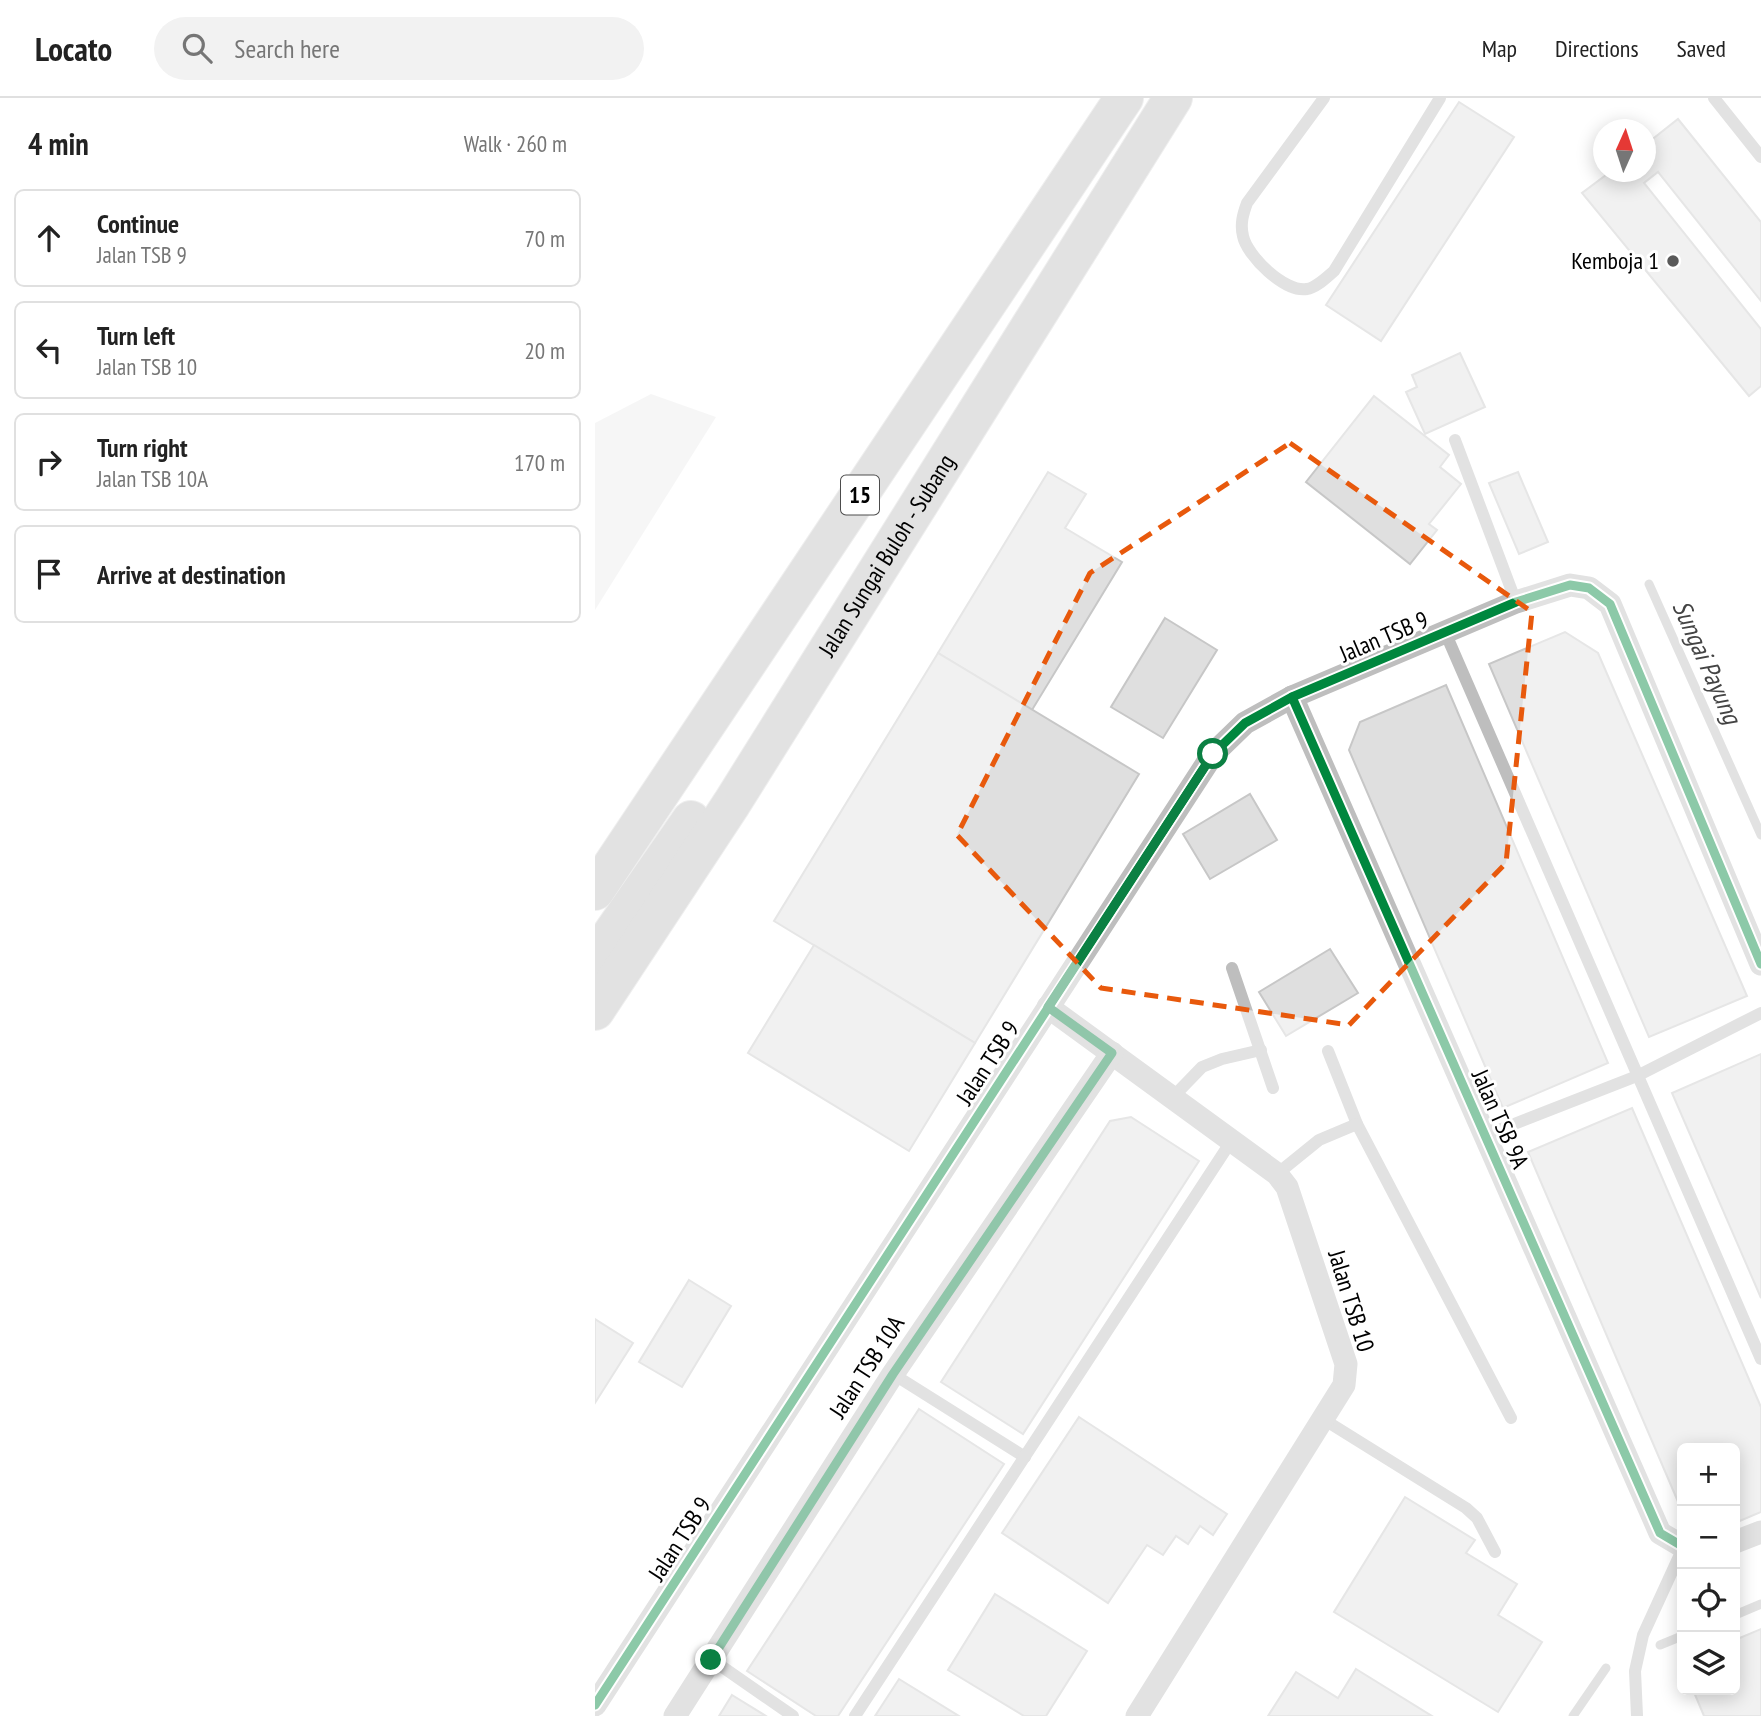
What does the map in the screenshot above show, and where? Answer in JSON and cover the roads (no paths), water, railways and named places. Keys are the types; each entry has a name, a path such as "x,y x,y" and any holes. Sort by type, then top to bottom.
{"highway":[{"name":"15","path":"595,891 1124,98"},
{"name":"Jalan Sungai Buloh - Subang","path":"595,1011 732,803 1173,98"},
{"path":"595,958 737,754 830,609 866,585"}],"street":[{"name":"Jalan TSB 9","path":"595,1705 1213,754 1245,723 1292,698 1516,602 1570,585 1589,588 1610,604 1761,964"},
{"name":"Jalan TSB 9A","path":"1292,698 1660,1533 1677,1545"},
{"name":"Jalan TSB 10","path":"1048,1007 1277,1174 1287,1186 1346,1364 1344,1385 1137,1716"},
{"name":"Jalan TSB 10A","path":"675,1716 893,1374 1112,1053"},
{"path":"1740,1540 1761,1532"}],"lane":[{"path":"1324,98 1247,203 1242,218 1243,237 1251,254 1291,288 1308,289 1334,271 1440,98"},
{"path":"1719,100 1761,157"},
{"path":"1455,440 1516,602"},
{"path":"1445,632 1761,1359"},
{"path":"1232,968 1273,1088"},
{"path":"1486,1135 1637,1076 1761,1013"},
{"path":"1173,1097 1202,1067 1222,1059 1261,1050"},
{"path":"1328,1051 1357,1124 1511,1418"},
{"path":"1277,1174 1319,1140 1357,1124"},
{"path":"855,1716 1232,1140"},
{"path":"893,1374 1025,1457"},
{"path":"1323,1419 1466,1508 1477,1518 1495,1552"},
{"path":"1637,1716 1635,1671 1643,1635 1677,1559"},
{"path":"711,1660 793,1716"}],"waterway":[{"name":"Sungai Payung","path":"1649,584 1761,835"},
{"name":"Sungai Payung","path":"1740,1613 1761,1604"},
{"name":"Sungai Payung","path":"1660,1645 1677,1638"},
{"name":"Sungai Payung","path":"1573,1716 1606,1668"}],"place":[{"name":"Kemboja 1","path":"1673,261"}]}
